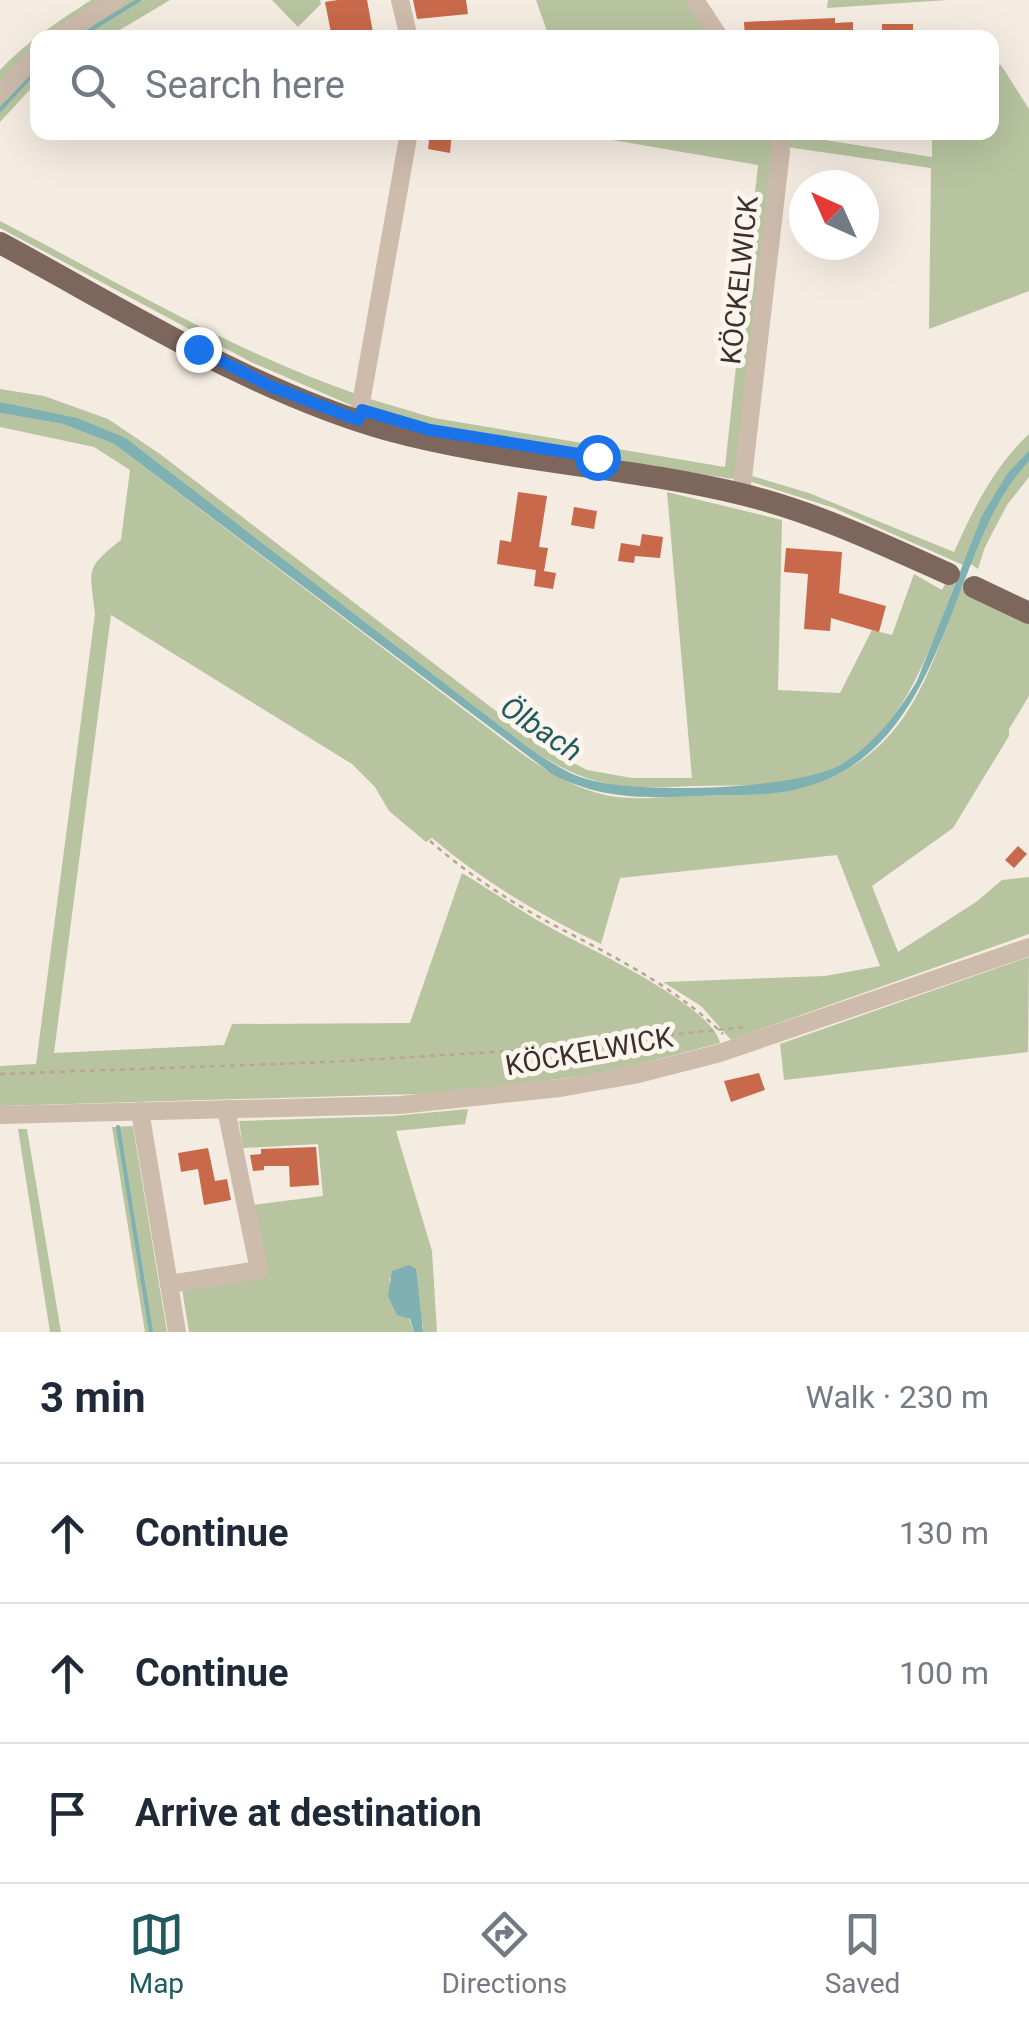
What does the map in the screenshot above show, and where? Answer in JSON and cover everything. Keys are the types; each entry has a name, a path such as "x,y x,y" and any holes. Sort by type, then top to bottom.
{"main road":[{"path":"0,243 270,386 358,420 439,442 741,494 847,528 949,574"},
{"path":"974,586 1029,613"}],"street":[{"path":"69,30 115,0"},
{"path":"400,0 407,30"},
{"path":"695,0 715,30"},
{"path":"0,94 30,62"},
{"path":"358,420 408,140"},
{"name":"KÖCKELWICK","path":"741,494 781,152 779,140"},
{"path":"949,574 974,586"},
{"name":"KÖCKELWICK","path":"0,1115 400,1105 634,1076 763,1039 1029,946"},
{"path":"169,1284 259,1270 226,1109"},
{"path":"140,1112 177,1332"}],"path":[{"path":"430,841 464,871 635,968 700,1010 717,1028 729,1050"},
{"path":"0,1074 511,1052 745,1026 763,1039"}],"green space":[{"path":"91,0 103,0 58,30 46,30"},
{"path":"122,0 170,0 120,30 76,30"},
{"path":"272,0 320,0 321,4 298,27"},
{"path":"536,0 689,0 709,30 547,30"},
{"path":"828,0 948,0 827,8"},
{"path":"30,43 30,53 0,84 0,70"},
{"path":"999,65 1029,109 1029,291 929,329 931,168 787,147 752,476 809,493 954,552 995,475 1029,434 1029,477 1007,505 978,569 965,560 963,565 834,508 749,481 786,140 825,140 932,157 932,140 999,140"},
{"path":"30,68 30,90 0,122 0,100"},
{"path":"613,140 774,140 736,476 732,479 478,437 367,412 370,399 434,418 725,467 758,165"},
{"path":"0,221 219,336 356,394 355,407 251,362 0,228"},
{"path":"0,389 44,396 108,419 160,454 543,747 587,770 632,778 692,778 667,492 782,520 778,690 840,693 872,630 892,635 914,574 942,590 947,580 955,584 906,696 869,744 845,762 817,775 772,784 608,784 572,772 529,748 126,438 0,402"},
{"path":"0,413 63,424 114,444 517,750 559,777 605,795 647,798 767,793 816,783 861,761 897,727 909,709 930,670 962,587 1029,621 1029,696 953,828 872,886 898,952 976,902 1002,880 1029,877 1029,934 731,1040 701,1006 663,982 825,976 880,966 837,855 620,878 601,944 513,897 432,838 426,842 389,811 375,787 352,764 111,615 54,1053 224,1045 232,1024 410,1023 462,873 676,998 713,1029 720,1043 610,1072 450,1093 0,1106 0,1066 36,1064 95,614 92,571 121,540 130,470 94,447 0,427"},
{"path":"1029,957 1028,1052 784,1080 780,1044"},
{"path":"468,1109 465,1124 396,1131 432,1251 437,1332 423,1332 423,1325 389,1277 396,1312 409,1319 414,1332 189,1332 182,1289 265,1276 253,1205 323,1196 318,1144 243,1148 239,1121 392,1116"},
{"path":"133,1126 167,1332 145,1332 112,1127"},
{"path":"18,1129 27,1129 61,1332 50,1332"}],"water":[{"path":"0,402 77,418 126,438 529,748 582,777 644,787 717,787 789,780 840,765 874,739 917,681 982,516 1007,474 1029,451 1029,461 990,520 915,696 870,752 841,773 785,792 635,796 594,790 552,774 114,444 63,424 0,413"},
{"path":"409,1265 416,1269 423,1332 414,1332 410,1319 397,1315 388,1296 392,1271"}],"building":[{"path":"367,0 373,30 330,30 325,2"},
{"path":"413,0 466,0 468,14 417,19"},
{"path":"835,18 835,23 853,22 853,30 744,30 744,22"},
{"path":"882,24 913,24 913,30 882,30"},
{"path":"429,140 451,140 450,153 428,149"},
{"path":"518,492 547,496 539,547 548,548 544,571 556,573 553,589 534,586 536,570 497,564 500,540 511,542"},
{"path":"574,507 597,511 594,529 571,525"},
{"path":"642,534 663,537 660,558 635,556 634,563 618,561 621,543 640,546"},
{"path":"786,548 842,552 839,593 886,606 879,632 831,618 830,631 804,629 808,574 784,572"},
{"path":"1018,846 1027,854 1014,868 1005,860"},
{"path":"759,1073 765,1090 731,1102 724,1081"},
{"path":"316,1147 319,1185 290,1187 289,1166 264,1166 264,1170 253,1171 250,1155 261,1154 261,1149"},
{"path":"208,1148 215,1181 227,1179 231,1200 204,1205 198,1169 181,1172 178,1153"}],"waterway":[{"path":"90,30 139,0"},
{"path":"0,110 30,77"},
{"path":"118,1127 151,1332"}],"route":[{"path":"198,349 270,386 358,420 362,410 430,430 597,457"}],"water label":[{"name":"Ölbach","path":"541,729"}]}
